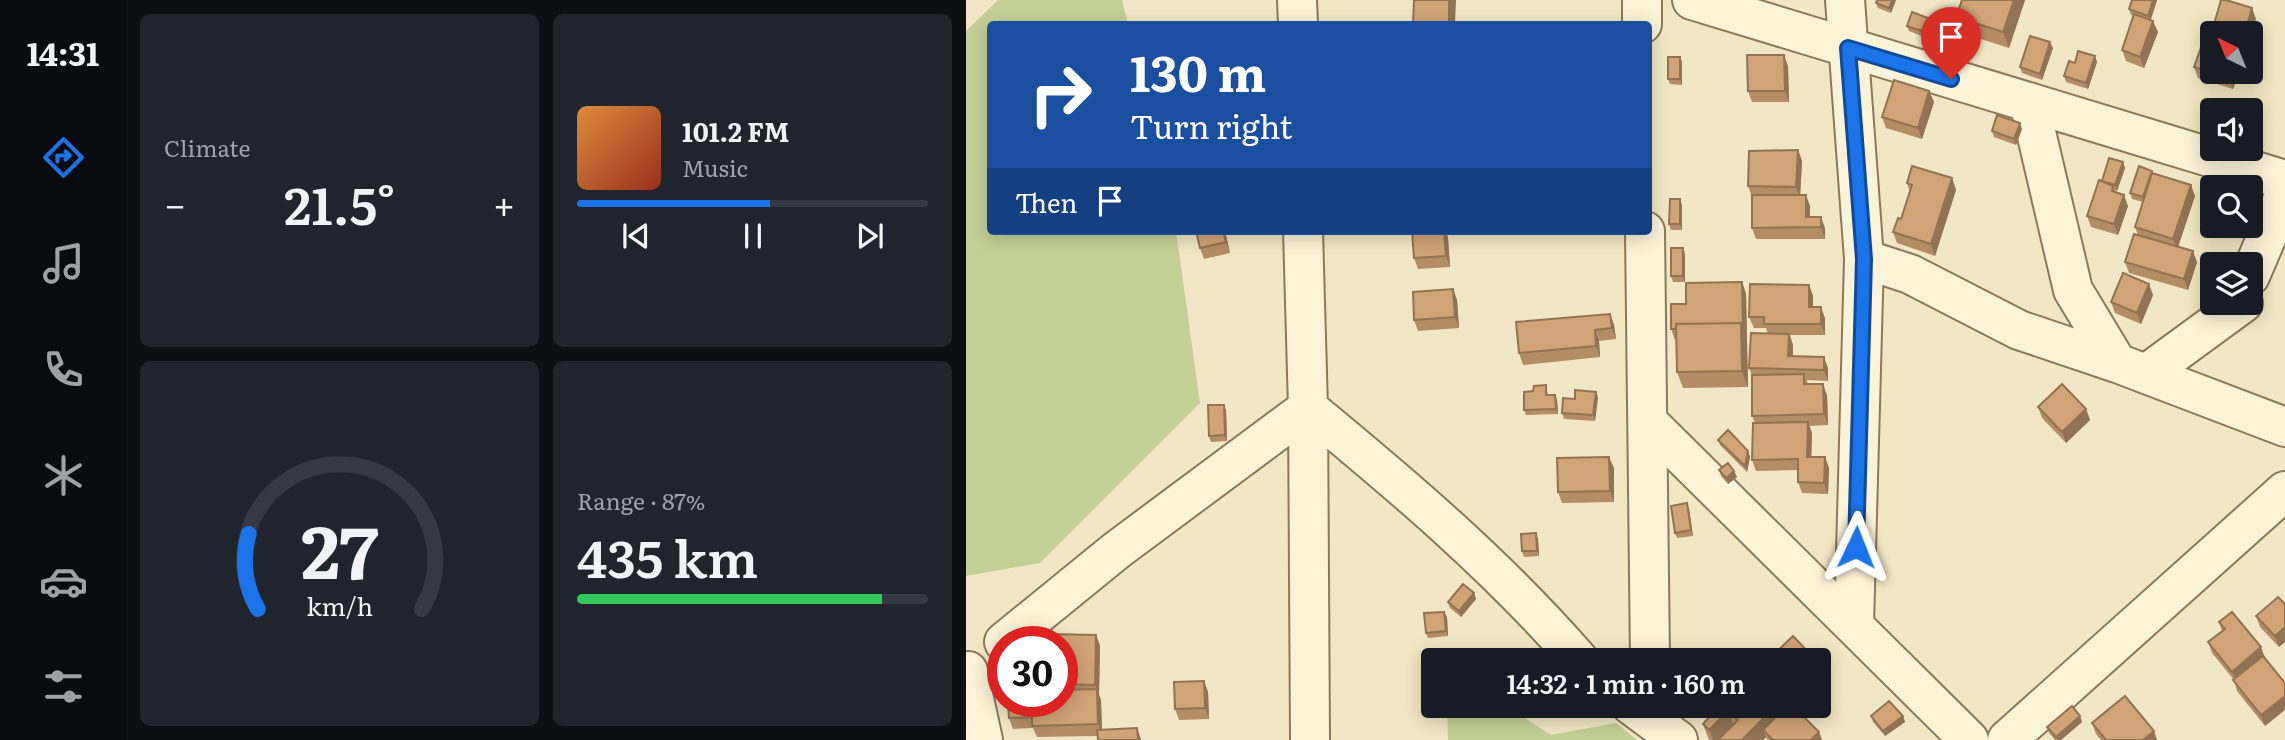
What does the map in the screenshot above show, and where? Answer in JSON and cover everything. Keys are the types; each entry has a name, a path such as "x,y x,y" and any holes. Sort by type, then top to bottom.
{"street":[{"path":"1297,0 1298,21"},
{"path":"1642,0 1642,21"},
{"path":"1692,0 2285,180"},
{"path":"1845,0 1864,259 1854,625"},
{"path":"2029,102 2073,290 2071,315 2057,346"},
{"path":"2260,252 2285,194"},
{"path":"1303,235 1308,408 1310,740"},
{"path":"1645,235 1650,648"},
{"path":"1864,259 1910,274 1988,316 2057,346 2132,368 2285,427"},
{"path":"2263,286 2285,268"},
{"path":"2073,290 2132,368"},
{"path":"2132,368 2221,315"},
{"path":"1024,626 1117,550 1308,408"},
{"path":"1308,408 1450,528 1522,596 1568,648"},
{"path":"1648,422 1969,740"},
{"path":"2007,740 2285,491"},
{"path":"982,740 967,673 987,656"},
{"path":"966,724 982,740"}],"green space":[{"path":"998,0 1122,0 1127,21 987,21 987,235 1177,235 1200,403 1040,563 966,576 966,31"},
{"path":"1447,718 1525,718 1551,735 1616,723 1637,740 1448,740"}],"building":[{"path":"1414,0 1449,0 1449,21 1413,21"},
{"path":"1877,0 1892,0 1889,8 1876,3"},
{"path":"1962,0 2014,0 2003,32 1956,17"},
{"path":"2132,0 2153,0 2148,16 2129,9"},
{"path":"2221,0 2252,8 2248,21 2215,21"},
{"path":"1912,12 1928,18 1922,31 1907,26"},
{"path":"2134,14 2153,21 2140,57 2122,50"},
{"path":"2030,36 2050,42 2040,74 2020,67"},
{"path":"2200,50 2200,69 2194,67"},
{"path":"2078,51 2095,56 2086,83 2064,76 2069,61 2075,63"},
{"path":"1747,55 1784,55 1785,91 1748,91"},
{"path":"1668,57 1680,57 1680,79 1668,79"},
{"path":"1894,80 1929,91 1918,128 1882,117"},
{"path":"1997,115 2020,123 2014,139 1992,131"},
{"path":"1798,150 1796,187 1748,186 1749,151"},
{"path":"2109,158 2123,162 2115,185 2102,181"},
{"path":"1912,166 1952,178 1931,244 1893,232 1898,218 1901,219 1912,185 1907,183"},
{"path":"2139,166 2152,171 2143,197 2130,193"},
{"path":"2152,173 2191,185 2173,239 2135,227"},
{"path":"2099,180 2113,186 2112,191 2124,195 2114,224 2087,216"},
{"path":"1752,195 1806,195 1806,217 1821,217 1821,227 1752,228"},
{"path":"1670,199 1680,199 1680,224 1669,224"},
{"path":"2134,234 2193,251 2184,279 2125,262"},
{"path":"1197,235 1224,235 1226,242 1200,248"},
{"path":"1412,235 1444,235 1446,256 1414,258"},
{"path":"1671,248 1683,248 1683,276 1671,276"},
{"path":"2123,273 2149,284 2137,313 2111,302"},
{"path":"1742,282 1743,328 1741,323 1676,324 1676,329 1671,329 1671,304 1686,304 1686,283"},
{"path":"1750,284 1809,285 1809,307 1821,307 1821,324 1764,324 1764,317 1749,317"},
{"path":"1453,289 1455,317 1414,320 1413,292"},
{"path":"1610,314 1612,328 1595,330 1596,346 1519,353 1516,322"},
{"path":"1741,323 1742,371 1677,372 1676,324"},
{"path":"1751,333 1789,334 1788,356 1824,357 1824,370 1749,368"},
{"path":"1804,374 1804,384 1823,384 1824,414 1752,416 1752,375"},
{"path":"2062,384 2086,409 2062,432 2038,407"},
{"path":"1546,385 1546,395 1555,395 1556,409 1524,410 1524,392 1533,391 1534,386"},
{"path":"1575,390 1596,392 1593,415 1562,413 1563,398 1575,399"},
{"path":"1208,405 1224,405 1225,435 1209,436"},
{"path":"1808,422 1807,457 1825,457 1824,483 1798,482 1798,459 1752,460 1753,423"},
{"path":"1728,430 1748,451 1745,466 1718,440"},
{"path":"1609,457 1610,491 1558,492 1557,458"},
{"path":"1728,463 1734,471 1726,478 1719,470"},
{"path":"1687,503 1691,530 1675,533 1671,506"},
{"path":"1536,533 1537,551 1522,551 1521,534"},
{"path":"1463,584 1474,593 1459,611 1448,602"},
{"path":"2278,597 2285,604 2285,627 2275,636 2256,616"},
{"path":"1444,612 1446,631 1426,633 1424,613"},
{"path":"2232,612 2261,647 2232,672 2208,642 2225,629 2219,622"},
{"path":"1078,635 1096,635 1095,685 1078,684"},
{"path":"1793,636 1804,648 1780,648"},
{"path":"2263,656 2285,683 2285,696 2261,715 2233,680"},
{"path":"1204,681 1205,708 1175,709 1174,682"},
{"path":"1097,689 1098,724 1032,726 1032,717 1078,717 1078,690"},
{"path":"2125,696 2154,731 2143,740 2106,740 2092,723"},
{"path":"1889,701 1903,716 1883,731 1871,716"},
{"path":"2072,706 2080,716 2056,737 2047,727"},
{"path":"1708,718 1721,718 1709,730 1703,724"},
{"path":"1736,718 1763,718 1742,740 1718,740 1738,720"},
{"path":"1775,718 1805,718 1819,732 1811,740 1773,740 1763,730"},
{"path":"1137,728 1138,740 1098,740 1097,730"}],"route":[{"path":"1856,547 1864,259 1848,48 1951,79"}]}
